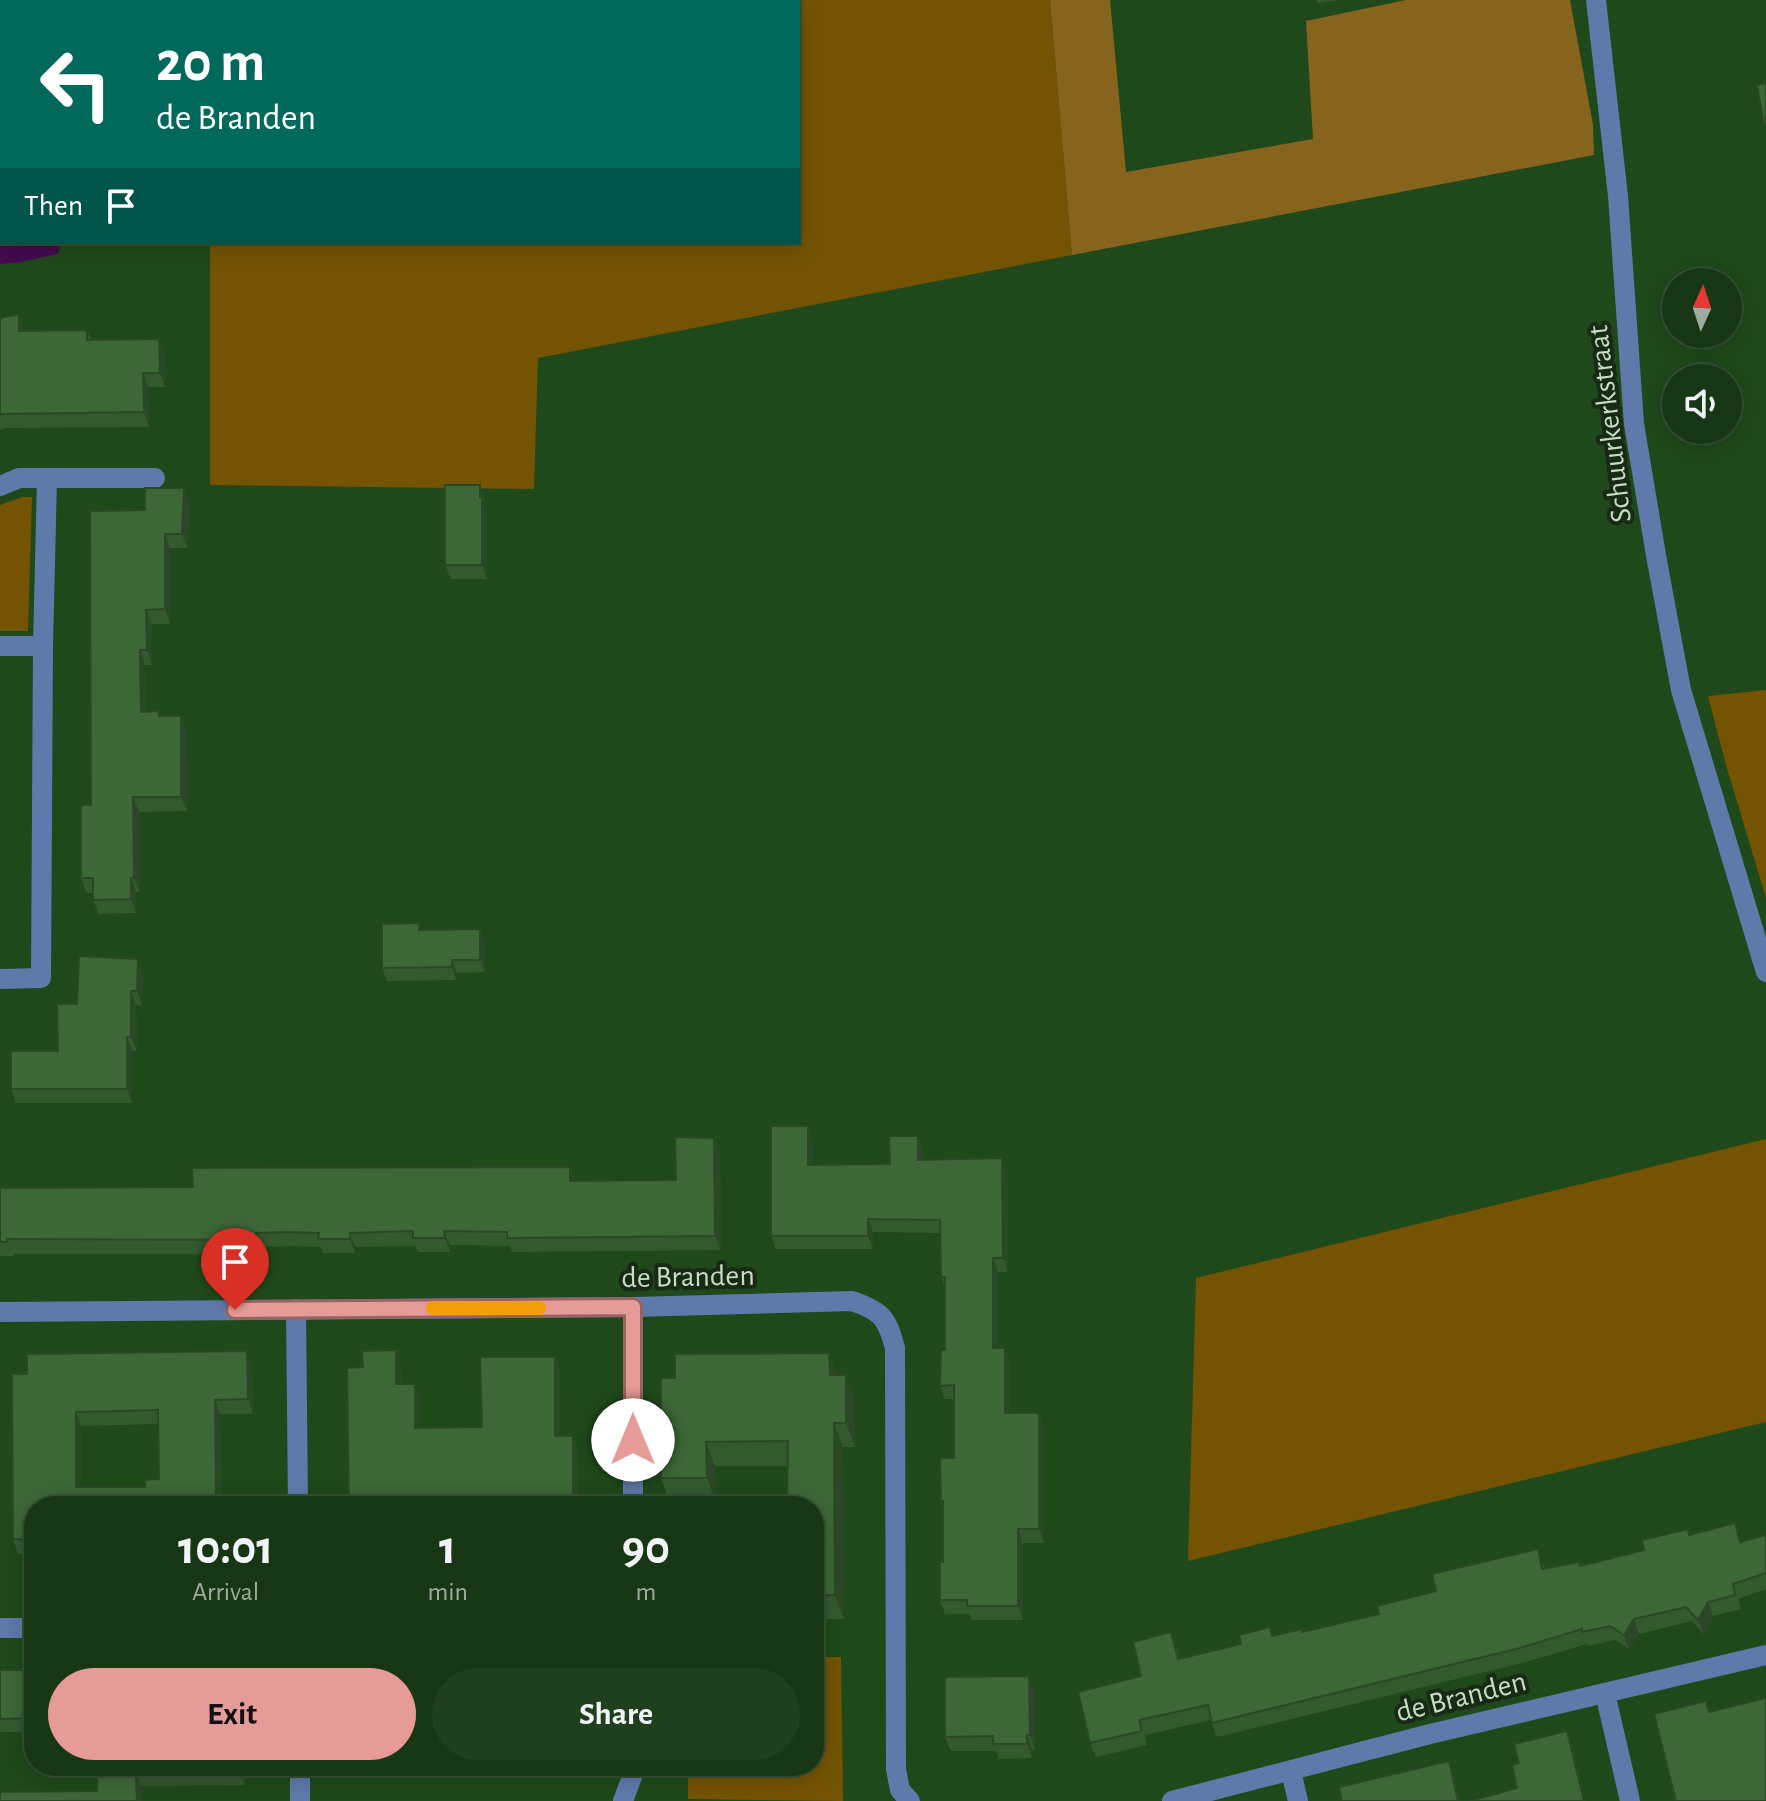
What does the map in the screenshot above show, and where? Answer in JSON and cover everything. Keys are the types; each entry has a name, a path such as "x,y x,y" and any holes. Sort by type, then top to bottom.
{"street":[{"name":"Schuurkerkstraat","path":"1596,0 1618,196 1634,424 1657,561 1681,690 1766,972"},
{"path":"0,486 19,478 155,478"},
{"path":"0,979 41,978 47,478"},
{"path":"0,646 43,646"},
{"name":"de Branden","path":"0,1312 633,1307 852,1301 872,1307 889,1325 895,1348 896,1769 900,1790 910,1801"},
{"path":"633,1307 633,1496"},
{"path":"296,1309 298,1496"},
{"path":"0,1628 24,1628"},
{"name":"de Branden","path":"1172,1801 1389,1745 1766,1655"},
{"path":"1605,1693 1630,1801"},
{"path":"1291,1771 1298,1801"},
{"path":"300,1776 300,1801"},
{"path":"623,1801 632,1776"}],"shaded area":[{"path":"800,0 1050,0 1072,255 538,358 534,489 210,485 210,244 800,244"},
{"path":"1050,0 1110,0 1126,172 1313,139 1306,21 1406,0 1570,0 1593,125 1594,155 1072,255"},
{"path":"0,244 60,244 58,254 0,264"},
{"path":"22,497 32,497 28,631 0,631 0,505"},
{"path":"1766,690 1766,898 1708,696"},
{"path":"1766,1139 1766,1422 1188,1561 1196,1278"},
{"path":"824,1657 841,1657 843,1801 688,1799 688,1776 824,1776"}],"building":[{"path":"1766,83 1766,124 1764,124 1757,85"},
{"path":"19,314 19,331 87,330 87,340 159,339 160,373 143,373 144,412 0,414 0,318"},
{"path":"445,485 480,485 482,565 445,565"},
{"path":"145,488 184,488 182,534 165,534 165,609 146,610 147,650 140,650 141,712 159,711 159,716 181,716 181,797 133,797 134,878 131,878 131,899 93,900 93,878 81,878 81,805 91,805 90,511 145,510"},
{"path":"419,923 419,930 480,929 480,960 452,960 452,967 382,968 382,924"},
{"path":"79,956 138,959 137,991 131,991 131,1037 127,1037 127,1089 11,1089 11,1051 58,1051 57,1004 77,1004"},
{"path":"771,1126 808,1126 808,1165 890,1164 889,1136 918,1136 918,1160 1002,1158 1003,1258 993,1258 993,1348 1005,1348 1005,1413 1039,1413 1039,1529 1018,1529 1018,1606 967,1606 967,1600 940,1600 943,1501 940,1458 954,1458 954,1385 940,1386 941,1350 945,1350 945,1277 941,1277 940,1220 868,1219 868,1236 771,1236"},
{"path":"675,1137 714,1138 715,1236 507,1238 507,1232 444,1231 445,1238 413,1238 413,1231 350,1233 350,1239 318,1239 319,1233 287,1232 256,1233 256,1240 7,1239 7,1242 0,1242 0,1188 193,1187 192,1168 570,1167 570,1181 676,1180"},
{"path":"396,1350 396,1384 415,1384 415,1428 482,1427 480,1357 555,1357 555,1436 573,1436 573,1496 349,1496 347,1368 363,1367 362,1351"},
{"path":"247,1351 248,1399 215,1400 216,1496 24,1496 24,1540 13,1539 12,1374 27,1374 27,1354","holes":["158,1410 159,1479 145,1480 145,1487 76,1487 76,1412"]},
{"path":"829,1353 830,1375 846,1375 846,1423 834,1423 835,1595 824,1595 824,1496 787,1496 788,1441 706,1442 707,1478 661,1478 661,1378 675,1378 675,1354"},
{"path":"1735,1523 1740,1542 1766,1535 1766,1573 1733,1584 1735,1595 1708,1602 1698,1620 1686,1607 1634,1619 1624,1635 1610,1626 1582,1632 1582,1629 1520,1648 1212,1723 1208,1705 1139,1720 1142,1731 1090,1743 1078,1692 1141,1676 1133,1642 1171,1632 1178,1659 1241,1644 1239,1635 1270,1627 1272,1636 1379,1614 1377,1606 1436,1591 1432,1574 1538,1549 1542,1569 1579,1562 1580,1566 1644,1550 1642,1540 1688,1529 1689,1535"},
{"path":"0,1670 24,1670 24,1718 0,1719"},
{"path":"1029,1676 1030,1735 1027,1735 1027,1744 993,1744 993,1736 945,1737 945,1677"},
{"path":"1766,1698 1766,1801 1676,1801 1654,1714 1706,1701 1709,1712"},
{"path":"1567,1731 1584,1801 1470,1801 1517,1788 1512,1765 1519,1763 1514,1744"},
{"path":"1449,1761 1458,1801 1342,1801 1339,1787"},
{"path":"97,1776 136,1776 137,1801 0,1801 0,1792 97,1791"}],"slow traffic":[{"path":"433,1308 539,1308"}],"route":[{"path":"235,1310 633,1307 633,1440"}]}
